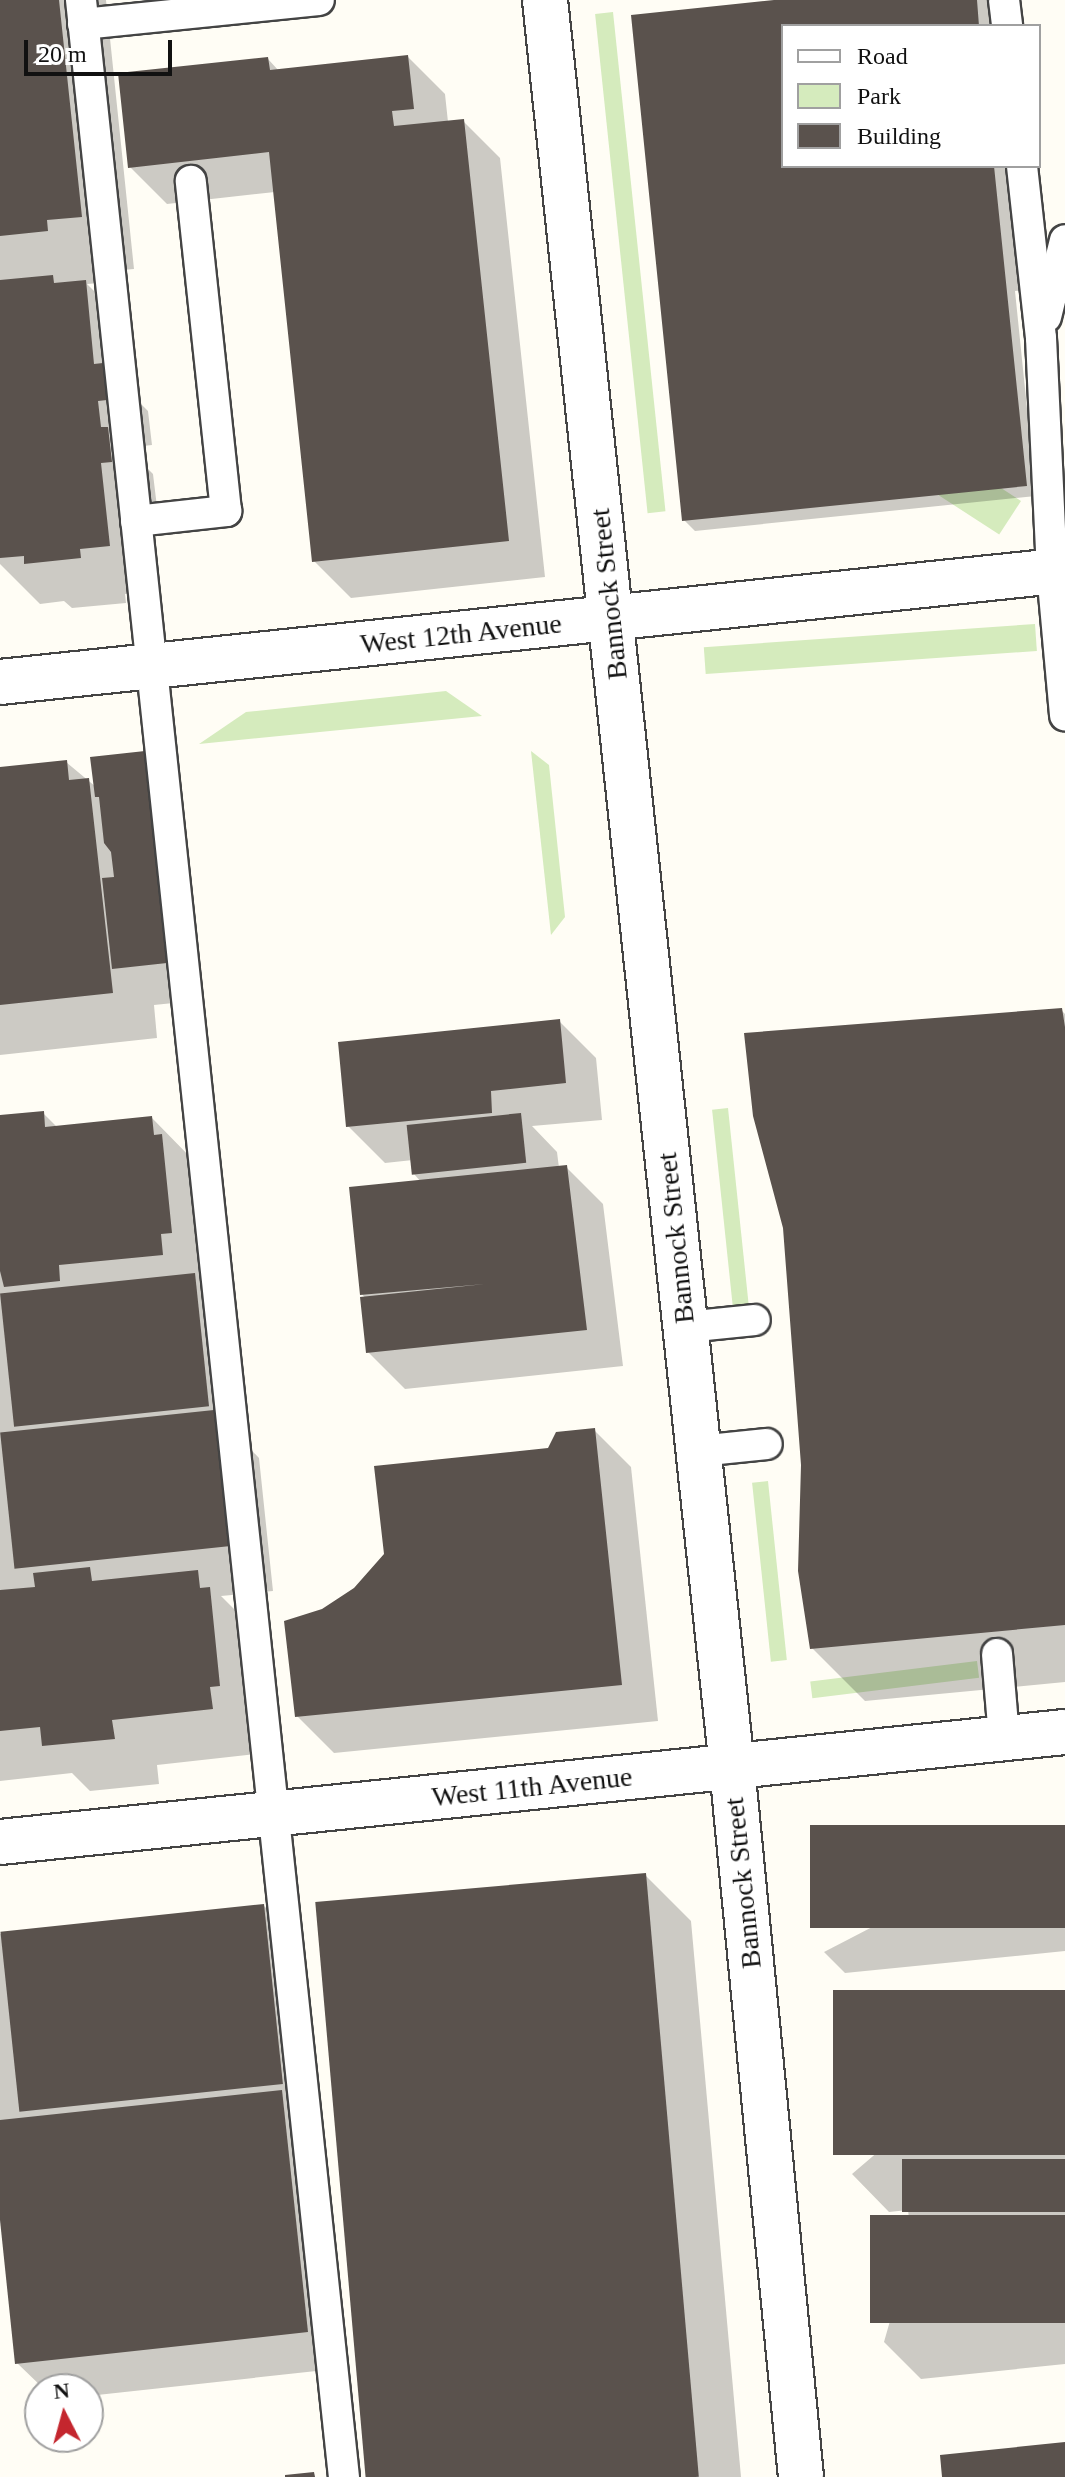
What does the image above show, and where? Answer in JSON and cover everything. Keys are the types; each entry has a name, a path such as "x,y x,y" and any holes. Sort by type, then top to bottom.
{"street":[{"name":"Bannock Street","path":"545,0 732,1767 801,2477"},
{"name":"West 12th Avenue","path":"0,682 1058,571"},
{"name":"West 11th Avenue","path":"0,1842 1065,1732"}],"lane":[{"path":"319,0 82,12 344,2477"},
{"path":"1004,0 1007,24"},
{"path":"1022,168 1041,338 1065,715"},
{"path":"136,521 226,511 191,181"},
{"path":"1041,338 1065,240"},
{"path":"686,1327 755,1320"},
{"path":"699,1451 767,1444"},
{"path":"997,1654 1004,1738"}],"green space":[{"path":"613,12 665,511 648,513 595,14"},
{"path":"744,321 1021,501 999,535 722,355"},
{"path":"1035,624 1037,651 706,674 704,647"},
{"path":"446,691 482,716 199,744 246,712"},
{"path":"531,751 549,765 565,917 551,935"},
{"path":"728,1108 749,1304 733,1306 712,1110"},
{"path":"768,1481 787,1660 771,1662 752,1483"},
{"path":"977,1661 979,1678 812,1698 810,1681"}],"building":[{"path":"0,0 59,0 82,217 47,220 48,231 0,236"},
{"path":"774,0 977,0 979,24 781,24 781,168 994,168 1027,486 682,521 631,15"},
{"path":"408,55 414,109 392,111 394,126 464,119 509,541 312,562 269,152 128,168 118,73 268,57 270,70"},
{"path":"53,275 54,283 86,280 94,364 103,363 107,400 98,401 101,427 108,427 112,462 101,463 110,546 80,549 81,558 24,564 24,556 0,558 0,280"},
{"path":"145,751 167,963 112,969 102,878 114,877 111,852 104,843 99,797 95,797 90,757"},
{"path":"67,760 69,780 89,778 113,993 0,1005 0,767"},
{"path":"1062,1008 1065,1027 1065,1625 810,1649 798,1571 801,1465 783,1228 753,1116 744,1033"},
{"path":"560,1019 566,1083 491,1091 492,1113 346,1127 338,1042"},
{"path":"44,1111 45,1127 152,1116 154,1135 162,1134 172,1233 161,1234 163,1255 59,1265 60,1281 4,1287 0,1271 0,1115"},
{"path":"521,1113 526,1163 412,1175 407,1125"},
{"path":"567,1165 587,1330 366,1353 360,1297 485,1284 360,1295 349,1187"},
{"path":"195,1273 209,1406 14,1427 0,1293"},
{"path":"214,1410 228,1546 14,1569 0,1432"},
{"path":"595,1428 622,1685 295,1717 284,1621 322,1609 354,1588 384,1554 374,1466 548,1448 556,1432"},
{"path":"90,1567 92,1581 198,1570 200,1588 210,1587 220,1686 210,1687 213,1709 112,1720 115,1739 42,1746 40,1727 0,1731 0,1590 35,1587 33,1573"},
{"path":"810,1825 1065,1825 1065,1928 810,1928"},
{"path":"646,1873 699,2477 366,2477 315,1902"},
{"path":"264,1904 283,2084 19,2112 0,1932"},
{"path":"833,1990 1065,1990 1065,2155 833,2155"},
{"path":"282,2090 308,2332 15,2364 0,2220 0,2120"},
{"path":"902,2159 1065,2159 1065,2212 902,2212"},
{"path":"870,2215 1065,2215 1065,2323 870,2323"},
{"path":"1065,2442 1065,2477 942,2477 940,2455"},
{"path":"314,2472 315,2477 285,2477 285,2475"}]}
